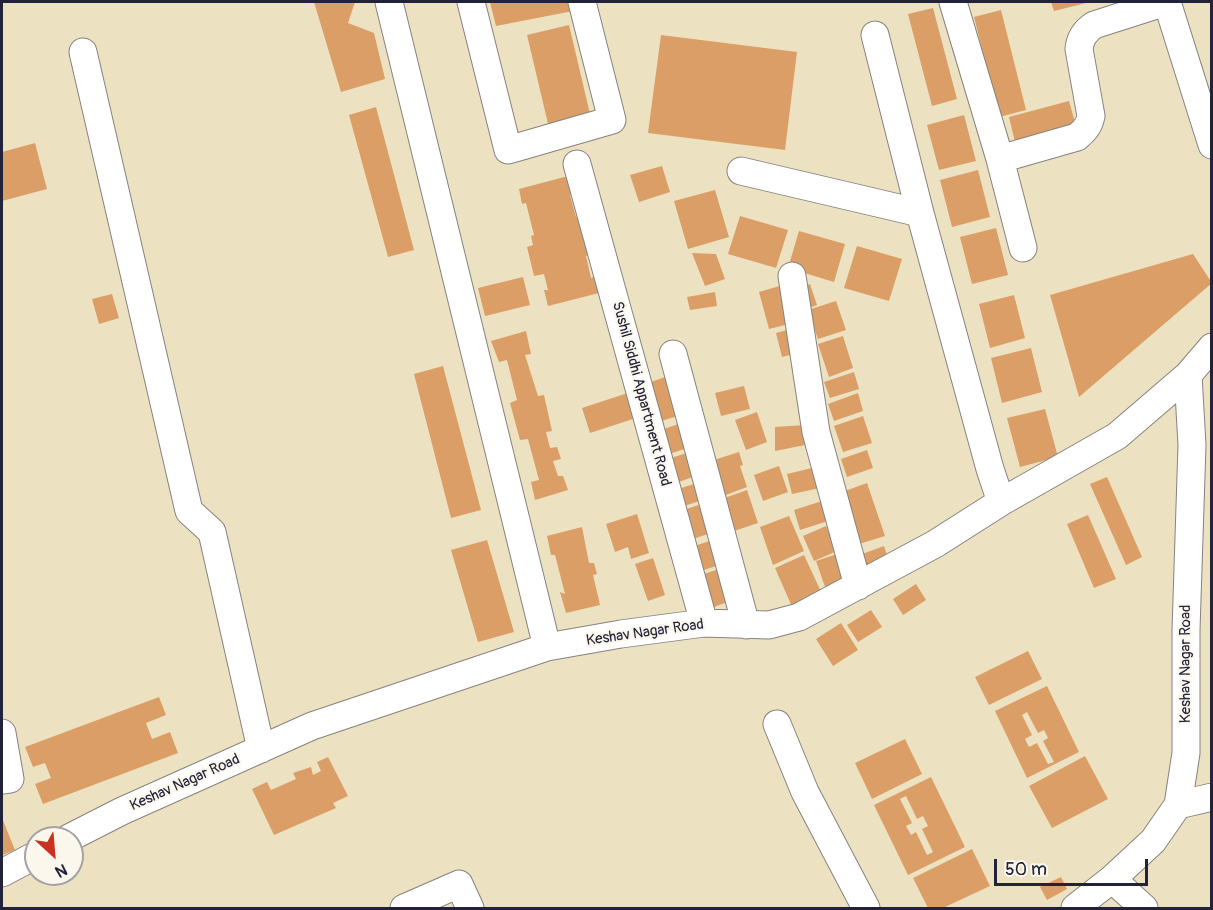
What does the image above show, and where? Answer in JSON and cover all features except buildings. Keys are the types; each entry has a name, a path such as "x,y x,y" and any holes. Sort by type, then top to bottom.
{"street":[{"path":"389,2 548,647"},
{"path":"471,2 508,150 612,120 582,2"},
{"path":"953,2 1000,159 1023,248"},
{"path":"1000,159 1077,137 1085,130 1091,116 1078,49 1086,30 1138,6 1167,2 1205,103 1212,145"},
{"path":"875,35 920,213 1001,502"},
{"path":"82,52 189,511 212,532 261,749"},
{"name":"Sushil Siddhi Appartment Road","path":"577,164 704,624"},
{"path":"741,171 920,213"},
{"path":"792,276 816,432 858,586"},
{"name":"Keshav Nagar Road","path":"84,830 312,726 548,647 621,634 704,624 770,625 800,617 935,544 1001,502 1117,436 1188,375 1212,347"},
{"path":"673,354 746,625"},
{"name":"Keshav Nagar Road","path":"1075,909 1153,841 1178,805 1186,753 1185,630 1192,445 1188,375"},
{"path":"777,724 805,792 866,909"},
{"path":"2,733 10,771 10,779 2,780"},
{"path":"1178,805 1212,797"},
{"path":"2,873 24,861"},
{"path":"1112,879 1144,909"},
{"path":"404,909 459,884 470,909"}]}
